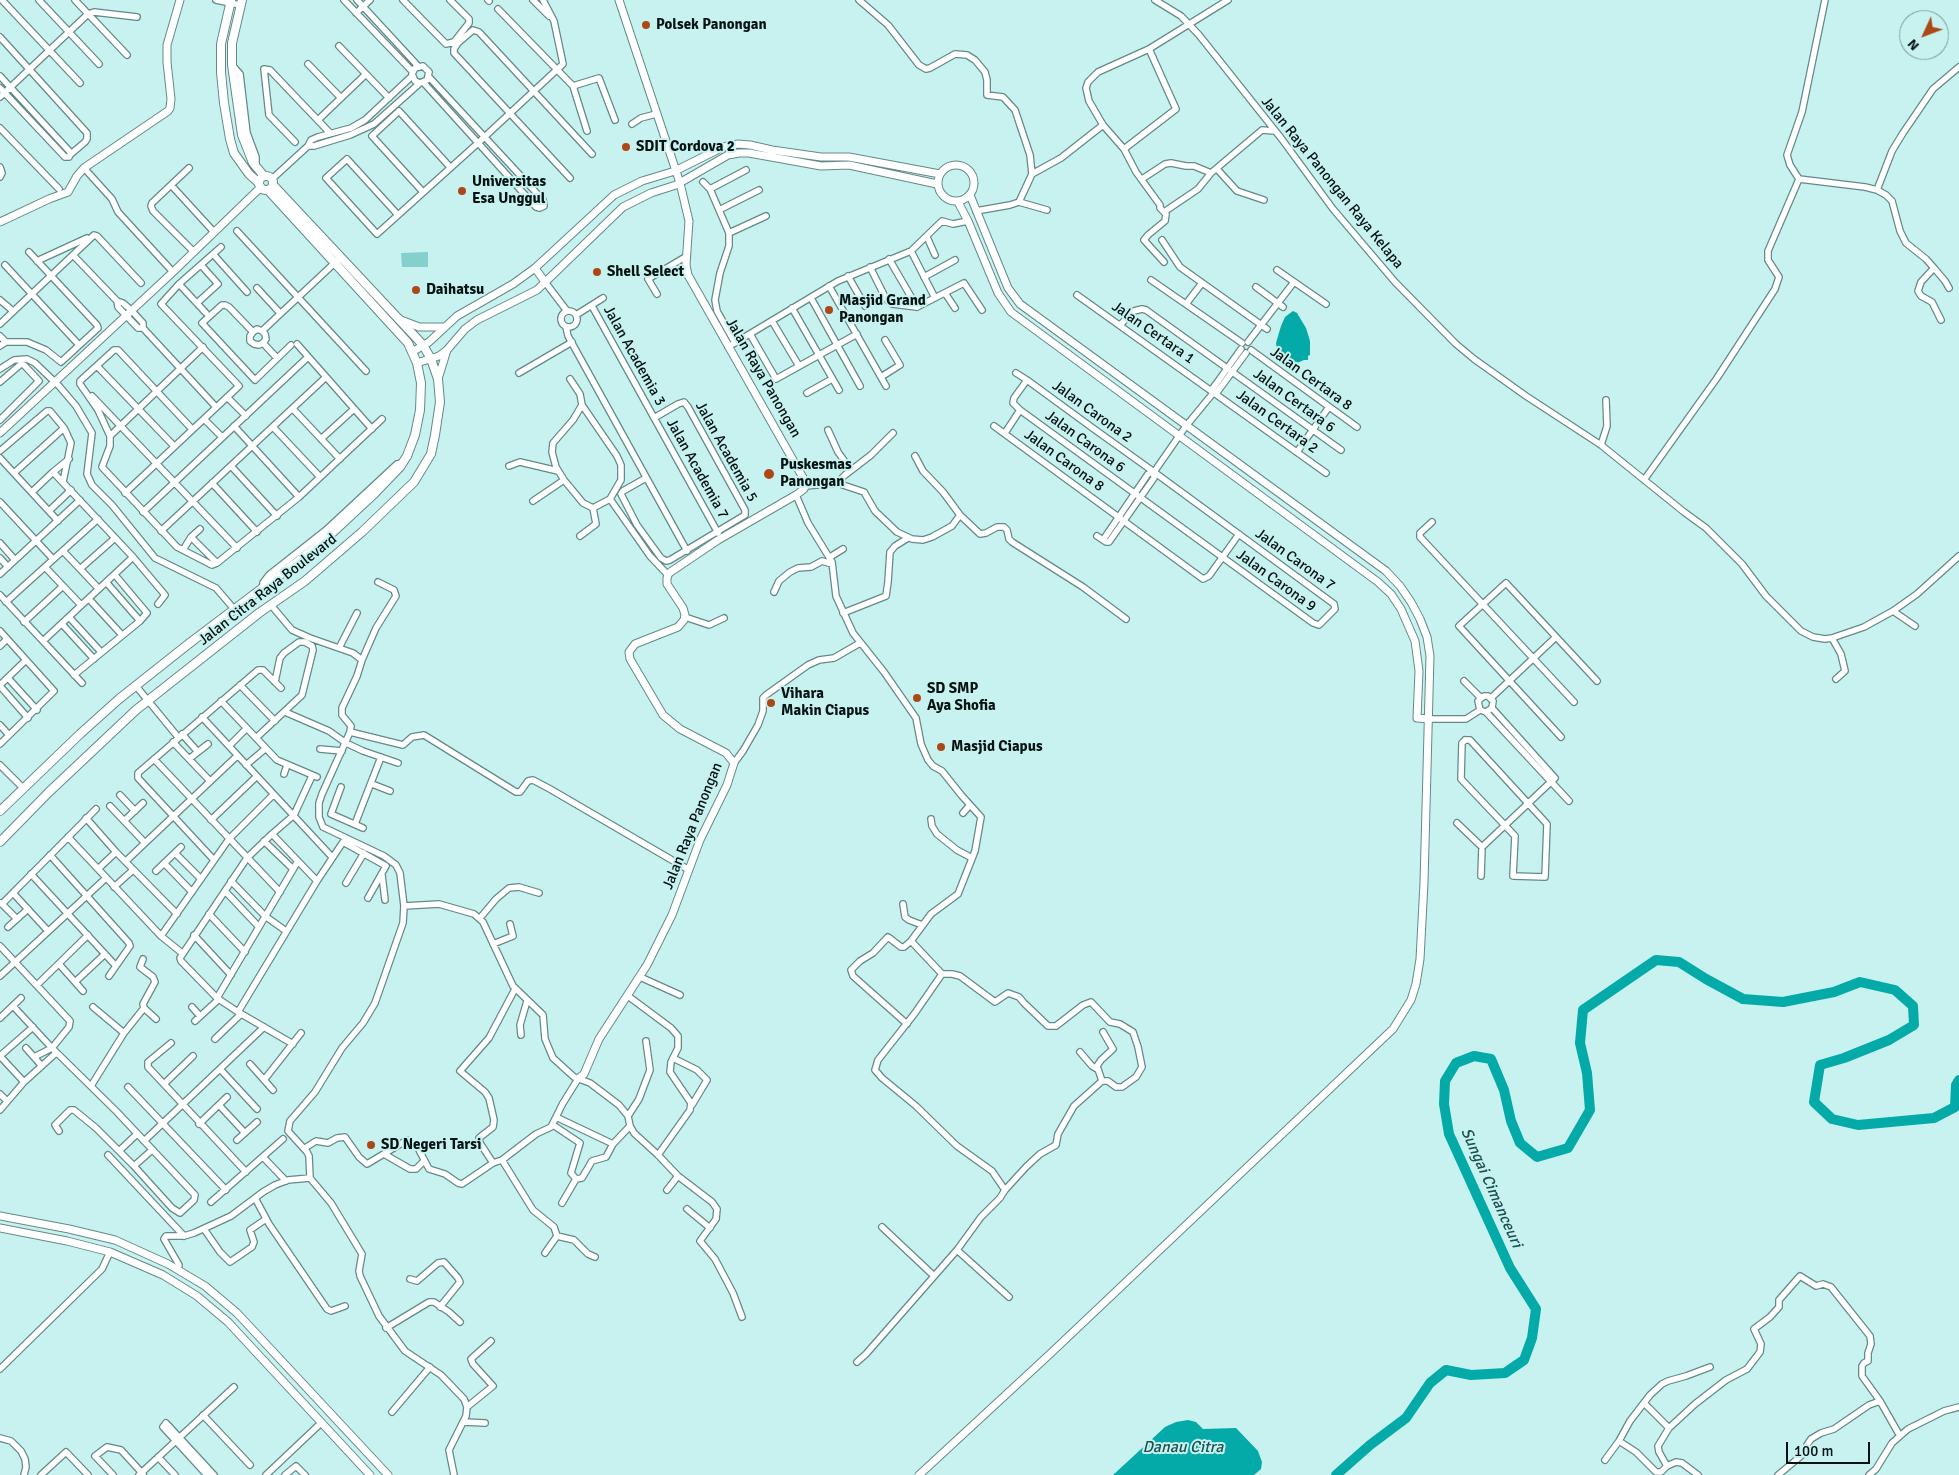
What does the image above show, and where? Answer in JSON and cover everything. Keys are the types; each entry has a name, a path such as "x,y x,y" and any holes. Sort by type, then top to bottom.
{"main road":[{"name":"Jalan Citra Raya Boulevard","path":"0,842 49,792 148,701 205,661 259,613 321,568 414,482 431,454 436,435 440,402 437,376 431,359 423,346 338,260 266,183 238,160 234,153 228,130 220,59 222,34 231,2"},
{"name":"Jalan Citra Raya Boulevard","path":"241,3 232,43 232,65 241,102 246,148 266,183"},
{"name":"Jalan Citra Raya Boulevard","path":"0,811 80,734 136,686 262,589 328,532 402,463 415,435 420,402 420,374 417,363 404,339 371,306 338,260"},
{"path":"420,374 437,376"},
{"path":"249,598 259,613"}],"street":[{"path":"2,0 80,83"},
{"path":"39,0 99,64"},
{"path":"75,0 127,55"},
{"path":"0,222 68,192 84,168 165,114 170,108 168,45 180,0"},
{"path":"216,0 241,3"},
{"path":"344,0 412,74 415,81 421,82 536,206 540,208 544,206 543,200 429,77 427,68 418,66 357,0"},
{"path":"356,13 370,0"},
{"path":"403,0 446,44 454,42 470,23 469,19 450,0"},
{"path":"533,0 554,21"},
{"path":"398,215 347,159 326,178 377,234 478,143 557,70 564,61 554,21 543,0"},
{"name":"Jalan Raya Panongan","path":"619,0 680,183 689,220 688,275 805,478 806,486"},
{"path":"859,0 882,19 923,67 934,67 950,56 958,54 971,58 979,64 986,76 987,95 1003,97 1015,110 1030,156 1032,174 1019,202"},
{"name":"Jalan Raya Panongan Raya Kelapa","path":"1155,0 1172,9 1189,23 1333,209 1411,299 1456,344 1526,396 1601,445 1717,538 1748,572 1766,596 1796,627 1819,639 1832,638 1864,627 1893,611 1917,594 1959,556"},
{"path":"1164,262 1144,239 1167,217 1136,172 1124,149 1103,125 1086,94 1086,88 1088,82 1098,72 1148,49 1228,0"},
{"path":"1799,179 1790,165 1787,155 1802,112 1825,0"},
{"path":"498,9 573,86 587,131"},
{"path":"0,37 30,69 87,133 85,142 69,157 65,157 2,92 11,87 30,69 50,51 88,14 94,12 137,17"},
{"path":"570,178 454,53 458,43 473,30 476,30 592,154"},
{"path":"339,46 389,98"},
{"path":"1124,149 1176,109 1148,49"},
{"path":"308,64 341,98"},
{"path":"0,433 57,384 214,232 308,146 310,140 351,128 365,120 389,98 418,66"},
{"path":"1877,190 1903,133 1932,89 1959,67"},
{"path":"295,142 269,115 264,69 270,70 330,133"},
{"path":"318,120 366,74"},
{"path":"0,76 71,154"},
{"path":"308,146 314,146 350,135 374,124 429,77"},
{"path":"573,86 599,78 615,120"},
{"path":"423,192 372,136 399,111 450,167"},
{"path":"632,124 656,114"},
{"path":"1032,174 1061,158 1103,125"},
{"path":"0,128 59,189"},
{"path":"1164,212 1198,189 1214,171 1262,130 1274,131"},
{"path":"412,352 423,346 442,327 457,316 513,284 535,268 614,195 642,181 675,170 723,147 738,144 821,157 850,157 940,174"},
{"path":"437,376 447,350 465,329 477,320 537,290 623,207 651,193 680,183 728,155 739,153 820,166 849,165 937,184"},
{"path":"849,165 850,157"},
{"path":"1142,179 1165,164 1194,166 1214,171 1237,191 1264,200"},
{"path":"919,1475 1051,1353 1393,1029 1411,1000 1420,959 1430,656 1420,619 1400,586 1386,571 1020,304 1008,288 970,195 974,181 966,169 957,165 943,170 937,184 943,197 950,201 958,202 970,195"},
{"path":"0,167 2,174 0,177"},
{"path":"84,168 112,199 118,212 174,272"},
{"path":"189,168 151,206 153,211 194,252"},
{"path":"710,189 746,170"},
{"path":"1799,179 1865,187 1886,195 1892,202 1900,231 1906,243 1926,259 1942,276 1949,288"},
{"path":"1644,480 1718,378 1775,289 1780,277 1768,260 1768,251 1799,179"},
{"path":"703,182 710,189 728,233 729,246 720,273 715,300 717,311 735,342"},
{"path":"171,185 214,232"},
{"path":"719,210 759,190"},
{"path":"958,202 968,220 998,293 1012,312 1378,582 1391,594 1401,609 1415,641 1418,671 1417,718 1466,719 1493,705 1491,698"},
{"path":"976,211 1010,206 1019,202 1047,210"},
{"path":"728,233 766,216"},
{"path":"728,347 848,276 911,251 942,221 953,224 968,220"},
{"path":"237,231 366,371"},
{"path":"0,324 92,236"},
{"path":"37,261 92,236 98,236 142,283"},
{"path":"927,237 935,255"},
{"path":"1162,240 1180,267 1264,327"},
{"path":"124,493 239,386 161,304 179,284 221,247"},
{"path":"911,251 934,298"},
{"path":"0,346 6,342 15,341 33,344 46,350 61,362 98,326 29,252"},
{"path":"213,254 248,292"},
{"path":"73,255 117,301 123,303 135,324 143,328 216,407"},
{"path":"658,294 648,279 687,256"},
{"path":"889,259 917,306"},
{"path":"262,331 338,260"},
{"path":"924,276 955,260"},
{"path":"5,265 79,345"},
{"path":"197,303 218,284 201,265"},
{"path":"870,267 888,302 896,305 917,306 961,283 966,284 982,310"},
{"path":"535,268 567,311 576,315"},
{"path":"1934,268 1921,282 1918,291 1921,296 1932,302 1941,320"},
{"path":"1277,270 1326,304"},
{"path":"848,276 865,306"},
{"name":"Jalan Certara 8","path":"1151,280 1357,427"},
{"path":"1097,536 1109,542 1138,495 1154,478 1154,472 1186,426 1214,392 1218,391 1246,347 1281,305 1294,282"},
{"path":"1186,304 1202,283"},
{"path":"179,284 206,313"},
{"path":"829,286 886,386"},
{"path":"1256,287 1281,305"},
{"path":"257,288 280,313"},
{"path":"945,293 955,308"},
{"name":"Jalan Certara 1","path":"1077,295 1214,392"},
{"path":"576,315 603,298"},
{"path":"811,298 860,386"},
{"path":"0,300 13,311"},
{"path":"253,332 225,305 222,305 202,323 255,380 294,344 308,357 372,429"},
{"name":"Jalan Academia 3","path":"592,306 654,418"},
{"path":"792,308 838,390"},
{"name":"Jalan Certara 6","path":"1120,326 1134,311 1142,308 1341,450"},
{"path":"567,311 563,314 562,323 566,326 572,342 687,551"},
{"path":"130,314 140,320 143,328"},
{"path":"566,326 571,327 575,324 577,320 576,315"},
{"path":"398,319 419,328 442,327"},
{"path":"772,321 799,366"},
{"path":"257,330 265,334 266,339 263,344 254,344 250,341 250,336 253,332 257,330"},
{"path":"750,334 776,378 857,334"},
{"path":"0,336 6,342"},
{"path":"881,377 900,365 900,361 885,340"},
{"path":"519,374 572,342"},
{"path":"263,344 277,358"},
{"path":"110,436 140,410 203,348"},
{"path":"80,383 114,350 118,350 192,429"},
{"path":"417,363 431,359 447,350"},
{"path":"143,512 308,357"},
{"path":"0,368 14,360 27,359 35,363 57,384 76,406 92,433 87,474 92,485 129,525 153,556 216,588 234,609"},
{"path":"0,382 21,364 39,381 0,419"},
{"path":"97,366 174,446"},
{"name":"Jalan Carona 2","path":"1016,373 1239,534"},
{"path":"161,531 326,377"},
{"path":"570,379 581,397 582,405 617,456 621,465 621,480 610,499 593,508"},
{"path":"807,393 832,379"},
{"path":"1005,433 1020,410 1013,403 1014,398 1026,380"},
{"path":"80,383 236,548"},
{"path":"80,383 98,410 110,436 110,446 101,466 124,493 177,547 209,564 217,564 278,516 382,419"},
{"name":"Jalan Certara 2","path":"1214,392 1326,473"},
{"path":"227,397 246,416"},
{"path":"1601,445 1607,426 1606,400"},
{"name":"Jalan Academia 5","path":"654,418 684,402 688,407 745,510 745,515 718,533"},
{"path":"582,405 576,417 552,445 552,455 558,471 564,480 583,503 593,508"},
{"path":"1297,452 1329,407"},
{"path":"292,409 340,459"},
{"path":"321,439 354,410"},
{"name":"Jalan Carona 6","path":"1020,410 1222,558"},
{"path":"0,451 47,411 50,411 64,428 71,443 63,482"},
{"name":"Jalan Academia 7","path":"654,418 718,533"},
{"path":"204,419 222,438"},
{"path":"234,426 299,498"},
{"name":"Jalan Carona 8","path":"994,426 1203,579 1210,576 1222,558"},
{"path":"274,427 320,477"},
{"path":"14,474 64,428"},
{"path":"828,430 838,452 852,470"},
{"path":"837,483 880,447 893,433"},
{"path":"915,456 923,471 944,492 960,515 980,534 998,527 1005,528 1010,540 1083,587 1126,619"},
{"path":"0,458 58,521"},
{"path":"32,492 69,459"},
{"path":"509,466 520,462 558,471"},
{"path":"231,466 278,516"},
{"path":"53,472 133,557 165,595 158,604"},
{"path":"646,478 621,494 637,525 661,558 666,561 670,560 718,533"},
{"path":"533,501 564,480"},
{"path":"212,483 257,532"},
{"path":"724,618 709,624 685,617 683,608 667,584 668,575 718,540 796,495 806,486 837,483 864,492 875,511 897,532 908,538 918,540 932,537 952,526 960,515"},
{"path":"49,510 71,490"},
{"path":"796,495 808,523 830,557 834,588 843,614 860,643 884,672 916,718 921,744 928,760 933,766 942,771 981,817 976,845 958,894 937,908 911,941 902,947 888,937 873,953 860,961 851,972 853,976 907,1024"},
{"path":"610,499 650,556 668,575"},
{"path":"0,574 80,500"},
{"path":"0,502 54,559"},
{"path":"580,536 596,524 593,508"},
{"path":"6,602 98,519"},
{"path":"1432,522 1420,533 1420,537 1574,702"},
{"path":"183,550 191,537 200,529"},
{"path":"1222,558 1239,534"},
{"name":"Jalan Carona 7","path":"1239,534 1335,606 1335,609 1319,625 1315,624"},
{"path":"191,537 217,564"},
{"path":"80,570 115,538"},
{"path":"843,614 886,596 890,552 895,546 908,538"},
{"path":"0,544 15,560"},
{"path":"830,557 843,549"},
{"path":"63,551 99,589"},
{"path":"43,642 133,557"},
{"path":"0,558 8,567"},
{"name":"Jalan Carona 9","path":"1222,558 1315,624"},
{"path":"774,592 778,581 790,572 811,567 822,561 832,564"},
{"path":"45,567 81,606"},
{"path":"74,675 140,621 147,613 115,575"},
{"path":"106,582 140,621"},
{"path":"378,582 394,590 396,596 376,628 362,660 358,676 342,708 342,714 350,726 350,732 322,794 319,811 320,822 328,830 384,856 396,865 400,873 404,906 403,923 375,1004 363,1023 342,1048 314,1092 288,1124 288,1131 305,1148 309,1156 310,1178 331,1203 362,1254 360,1276 386,1328 404,1351 441,1375 464,1399 467,1407 464,1422 449,1450 454,1475"},
{"path":"1562,737 1459,626 1506,583 1597,681"},
{"path":"24,622 63,586"},
{"path":"0,596 82,683"},
{"path":"88,599 122,635"},
{"path":"271,605 292,630 357,655 362,660"},
{"path":"1893,611 1915,626"},
{"path":"339,648 357,613"},
{"path":"69,617 102,652"},
{"name":"Jalan Raya Panongan","path":"553,1125 578,1079 584,1074 599,1039 640,977 672,915 700,840 727,785 734,763 726,753 667,720 653,701 630,659 629,652 635,644 678,627 685,617"},
{"path":"62,624 94,659"},
{"path":"0,632 54,692 0,744"},
{"path":"1491,698 1556,637"},
{"path":"1832,638 1841,654 1845,671 1836,679"},
{"path":"0,646 7,639"},
{"path":"256,738 285,712 302,693 313,650 312,646 305,642 299,642 284,653 280,658 275,682"},
{"path":"734,763 747,746 758,725 763,713 766,695 808,665 819,660 834,658 860,643"},
{"path":"26,660 0,686 28,718"},
{"path":"214,860 138,778 139,771 260,670 281,688"},
{"path":"8,678 37,710"},
{"path":"1464,681 1480,697 1491,698"},
{"path":"240,685 275,721"},
{"path":"136,686 178,738 189,759 210,781"},
{"path":"1480,697 1478,701 1569,801"},
{"path":"221,701 277,760 315,776 294,816 247,858 182,953 181,961 218,998 239,1013 293,1044"},
{"path":"285,712 329,731 346,742 398,763"},
{"path":"202,717 332,857"},
{"path":"0,725 10,735"},
{"path":"229,746 246,729"},
{"path":"350,732 403,745 412,737 424,736 516,792 520,792 530,780 550,789 689,870"},
{"path":"178,738 198,752"},
{"path":"1465,740 1470,740 1528,803 1546,824 1545,877 1513,876 1515,836 1460,779 1462,743 1465,740"},
{"path":"189,759 208,744"},
{"path":"246,766 265,749"},
{"path":"320,749 342,751"},
{"path":"126,861 237,756"},
{"path":"355,824 381,757"},
{"path":"154,759 280,892"},
{"path":"0,765 23,788"},
{"path":"284,774 287,765"},
{"path":"211,820 256,777"},
{"path":"1481,876 1482,846 1551,782"},
{"path":"372,784 390,791"},
{"path":"341,787 331,814 364,828"},
{"path":"120,795 135,811"},
{"path":"161,936 229,839 273,795"},
{"path":"124,821 142,803"},
{"path":"962,813 970,805"},
{"path":"110,806 145,843"},
{"path":"17,919 1,902 13,893 96,809"},
{"path":"86,818 176,914"},
{"path":"931,819 932,826 937,834 951,846 972,858"},
{"path":"1458,823 1482,846"},
{"path":"272,834 317,881"},
{"path":"68,837 161,936 182,953"},
{"path":"264,841 293,869"},
{"path":"214,1039 239,1013 286,931 343,842 386,865 368,898"},
{"path":"156,871 182,846"},
{"path":"98,869 116,852"},
{"path":"175,853 201,879"},
{"path":"346,883 364,853"},
{"path":"50,855 130,944 108,976"},
{"path":"192,1007 197,1018 218,998 298,861"},
{"path":"164,863 192,892"},
{"path":"114,887 133,870"},
{"path":"31,874 116,966"},
{"path":"382,875 386,900"},
{"path":"0,976 106,878"},
{"path":"231,881 265,916 286,931"},
{"path":"480,918 496,899 509,888 519,887 539,893"},
{"path":"225,890 259,927"},
{"path":"13,893 48,931"},
{"path":"404,906 439,904 469,912 480,918 515,989 541,1012 544,1018 545,1039 551,1056 571,1075 595,1086 619,1105 628,1116 630,1126 640,1139 678,1176 712,1202 717,1209 716,1219 700,1241 715,1259 733,1294 742,1317"},
{"path":"903,904 905,917 922,925"},
{"path":"8,927 28,909"},
{"path":"209,914 245,952"},
{"path":"493,944 513,936 510,924"},
{"path":"37,986 88,935"},
{"path":"194,935 231,975"},
{"path":"911,941 942,974 960,976 995,1002 1008,994 1019,997 1024,1004 1052,1027 1059,1024 1086,1003 1094,1004 1110,1022 1120,1024 1132,1032 1142,1061 1140,1072 1122,1087 1116,1087 1108,1081 1102,1080"},
{"path":"0,946 70,1021 69,1027 54,1050 0,1110"},
{"path":"75,982 105,954"},
{"path":"91,1086 124,1033 144,1008 143,1004 155,982 153,977 140,967 143,959"},
{"path":"59,964 83,991"},
{"path":"942,974 907,1024 878,1060 875,1068 876,1072 916,1106 958,1146 992,1171 1005,1190"},
{"path":"640,977 680,995"},
{"path":"493,1164 479,1138 493,1127 494,1120 489,1106 489,1098 485,1092 460,1071 489,1038 515,989"},
{"path":"628,996 671,1028 678,1036 678,1048 673,1058 670,1074 692,1105"},
{"path":"0,1018 21,998"},
{"path":"521,1035 520,1025 527,1001"},
{"path":"13,1006 195,1195 194,1200 180,1213 172,1208 96,1128 72,1109 55,1125 59,1131"},
{"path":"94,1007 124,1033"},
{"path":"144,1008 156,1019"},
{"path":"24,1082 0,1056 33,1027"},
{"path":"144,1141 264,1028"},
{"path":"1097,1068 1100,1062 1113,1049 1103,1032"},
{"path":"264,1080 301,1033"},
{"path":"628,1116 640,1099 650,1070 646,1041"},
{"path":"171,1043 147,1064 148,1067 199,1124 246,1172"},
{"path":"26,1048 41,1065"},
{"path":"34,1057 54,1050"},
{"path":"1080,1052 1092,1066 1097,1068 1102,1080"},
{"path":"164,1084 193,1056"},
{"path":"658,1155 690,1110 707,1080 696,1070 673,1058"},
{"path":"250,1064 273,1090"},
{"path":"220,1069 257,1108"},
{"path":"857,1362 957,1250 980,1217 1000,1198 1005,1190 1035,1158 1054,1147 1058,1134 1072,1109 1102,1080"},
{"path":"128,1087 226,1190"},
{"path":"0,1094 7,1101"},
{"path":"199,1124 227,1097"},
{"path":"219,1105 245,1133"},
{"path":"556,1117 612,1144"},
{"path":"237,1140 257,1122"},
{"path":"305,1148 316,1141 328,1142 340,1137 345,1138 358,1157 367,1164 407,1140 418,1148 429,1169 445,1174 460,1184 502,1160 536,1134 553,1125 580,1143 572,1173 576,1179"},
{"path":"576,1179 582,1178 592,1161 606,1157 612,1144 630,1126"},
{"path":"119,1151 136,1134"},
{"path":"211,1202 283,1139"},
{"path":"134,1166 152,1150"},
{"path":"384,1154 410,1169 416,1169 424,1161"},
{"path":"108,1155 184,1236"},
{"path":"262,1157 286,1181"},
{"path":"502,1160 533,1210 551,1223 557,1236"},
{"path":"667,1190 678,1176"},
{"path":"178,1269 178,1265 164,1239 166,1236 184,1236 204,1229 231,1216 275,1185 286,1181 310,1178"},
{"path":"562,1203 576,1179"},
{"path":"254,1198 266,1219 327,1309 331,1311 345,1306"},
{"path":"687,1209 710,1228"},
{"path":"0,1216 115,1240 178,1269 205,1286 237,1313 388,1475"},
{"path":"204,1229 220,1252 230,1262 252,1247 254,1242 250,1230 266,1219"},
{"path":"882,1227 934,1275"},
{"path":"0,1228 110,1252 171,1280 198,1296 214,1308 370,1475"},
{"path":"545,1254 557,1236"},
{"path":"557,1236 574,1240 588,1254 595,1257"},
{"path":"0,1369 102,1269 115,1240"},
{"path":"957,1250 1009,1297"},
{"path":"410,1280 418,1281 438,1263 444,1262 460,1282 440,1307"},
{"path":"1667,1466 1658,1452 1658,1446 1669,1428 1695,1404 1726,1380 1747,1369 1760,1352 1761,1344 1754,1329 1770,1317 1779,1307 1779,1300 1800,1276 1816,1286 1823,1284 1831,1287 1870,1336 1871,1344 1868,1360 1864,1362 1861,1370 1862,1378 1880,1401 1900,1436"},
{"path":"386,1328 429,1302 434,1302 460,1322"},
{"path":"467,1407 492,1386 471,1359 491,1341"},
{"path":"392,1412 430,1367"},
{"path":"1605,1460 1644,1402 1664,1382 1710,1367"},
{"path":"113,1475 95,1456 106,1447 121,1450 141,1474 234,1387"},
{"path":"1778,1475 1807,1451 1807,1445 1811,1439 1821,1433 1834,1429 1869,1405 1880,1401"},
{"path":"1644,1402 1669,1428"},
{"path":"1869,1475 1876,1468 1892,1443 1908,1428 1944,1411 1959,1407"},
{"path":"266,1475 330,1414"},
{"path":"203,1415 250,1465"},
{"path":"464,1422 485,1423"},
{"path":"0,1438 10,1441 22,1451 25,1459 24,1475"},
{"path":"177,1439 207,1475"},
{"path":"177,1439 214,1475"},
{"path":"1619,1441 1636,1452 1656,1472 1662,1472 1667,1466 1676,1462 1682,1463 1698,1475"},
{"path":"42,1475 66,1452 88,1475"},
{"path":"158,1457 175,1475"},
{"path":"285,1475 296,1466 305,1475"}],"shaded area":[{"path":"428,252 428,267 402,267 401,253"}],"water":[{"path":"1293,311 1297,313 1306,328 1310,341 1310,355 1308,360 1290,366 1282,360 1276,343 1285,317"},
{"name":"Danau Citra","path":"1188,1420 1196,1422 1203,1429 1236,1428 1258,1451 1262,1462 1261,1469 1254,1475 1113,1475 1165,1427 1176,1422"}],"waterway":[{"name":"Sungai Cimanceuri","path":"1336,1475 1370,1445 1406,1418 1430,1383 1446,1370 1471,1375 1505,1373 1524,1360 1532,1338 1536,1309 1510,1268 1449,1134 1444,1104 1445,1081 1456,1063 1474,1056 1491,1059 1504,1090 1511,1121 1520,1143 1537,1157 1568,1148 1590,1110 1587,1073 1580,1043 1583,1010 1656,960 1679,962 1743,999 1783,1002 1834,992 1860,982 1895,990 1913,1006 1914,1025 1889,1040 1844,1058 1820,1065 1814,1102 1832,1119 1858,1125 1934,1118 1955,1107 1956,1085 1959,1080"}],"place":[{"name":"Polsek Panongan","path":"646,25"},
{"name":"SDIT Cordova 2","path":"626,147"},
{"name":"Universitas Esa Unggul","path":"462,191"},
{"name":"Shell Select","path":"597,272"},
{"name":"Daihatsu","path":"416,290"},
{"name":"Masjid Grand Panongan","path":"829,310"},
{"name":"Puskesmas Panongan","path":"769,474"},
{"name":"SD SMP Aya Shofia","path":"917,698"},
{"name":"Vihara Makin Ciapus","path":"771,703"},
{"name":"Masjid Ciapus","path":"941,747"},
{"name":"SD Negeri Tarsi","path":"371,1145"}]}
